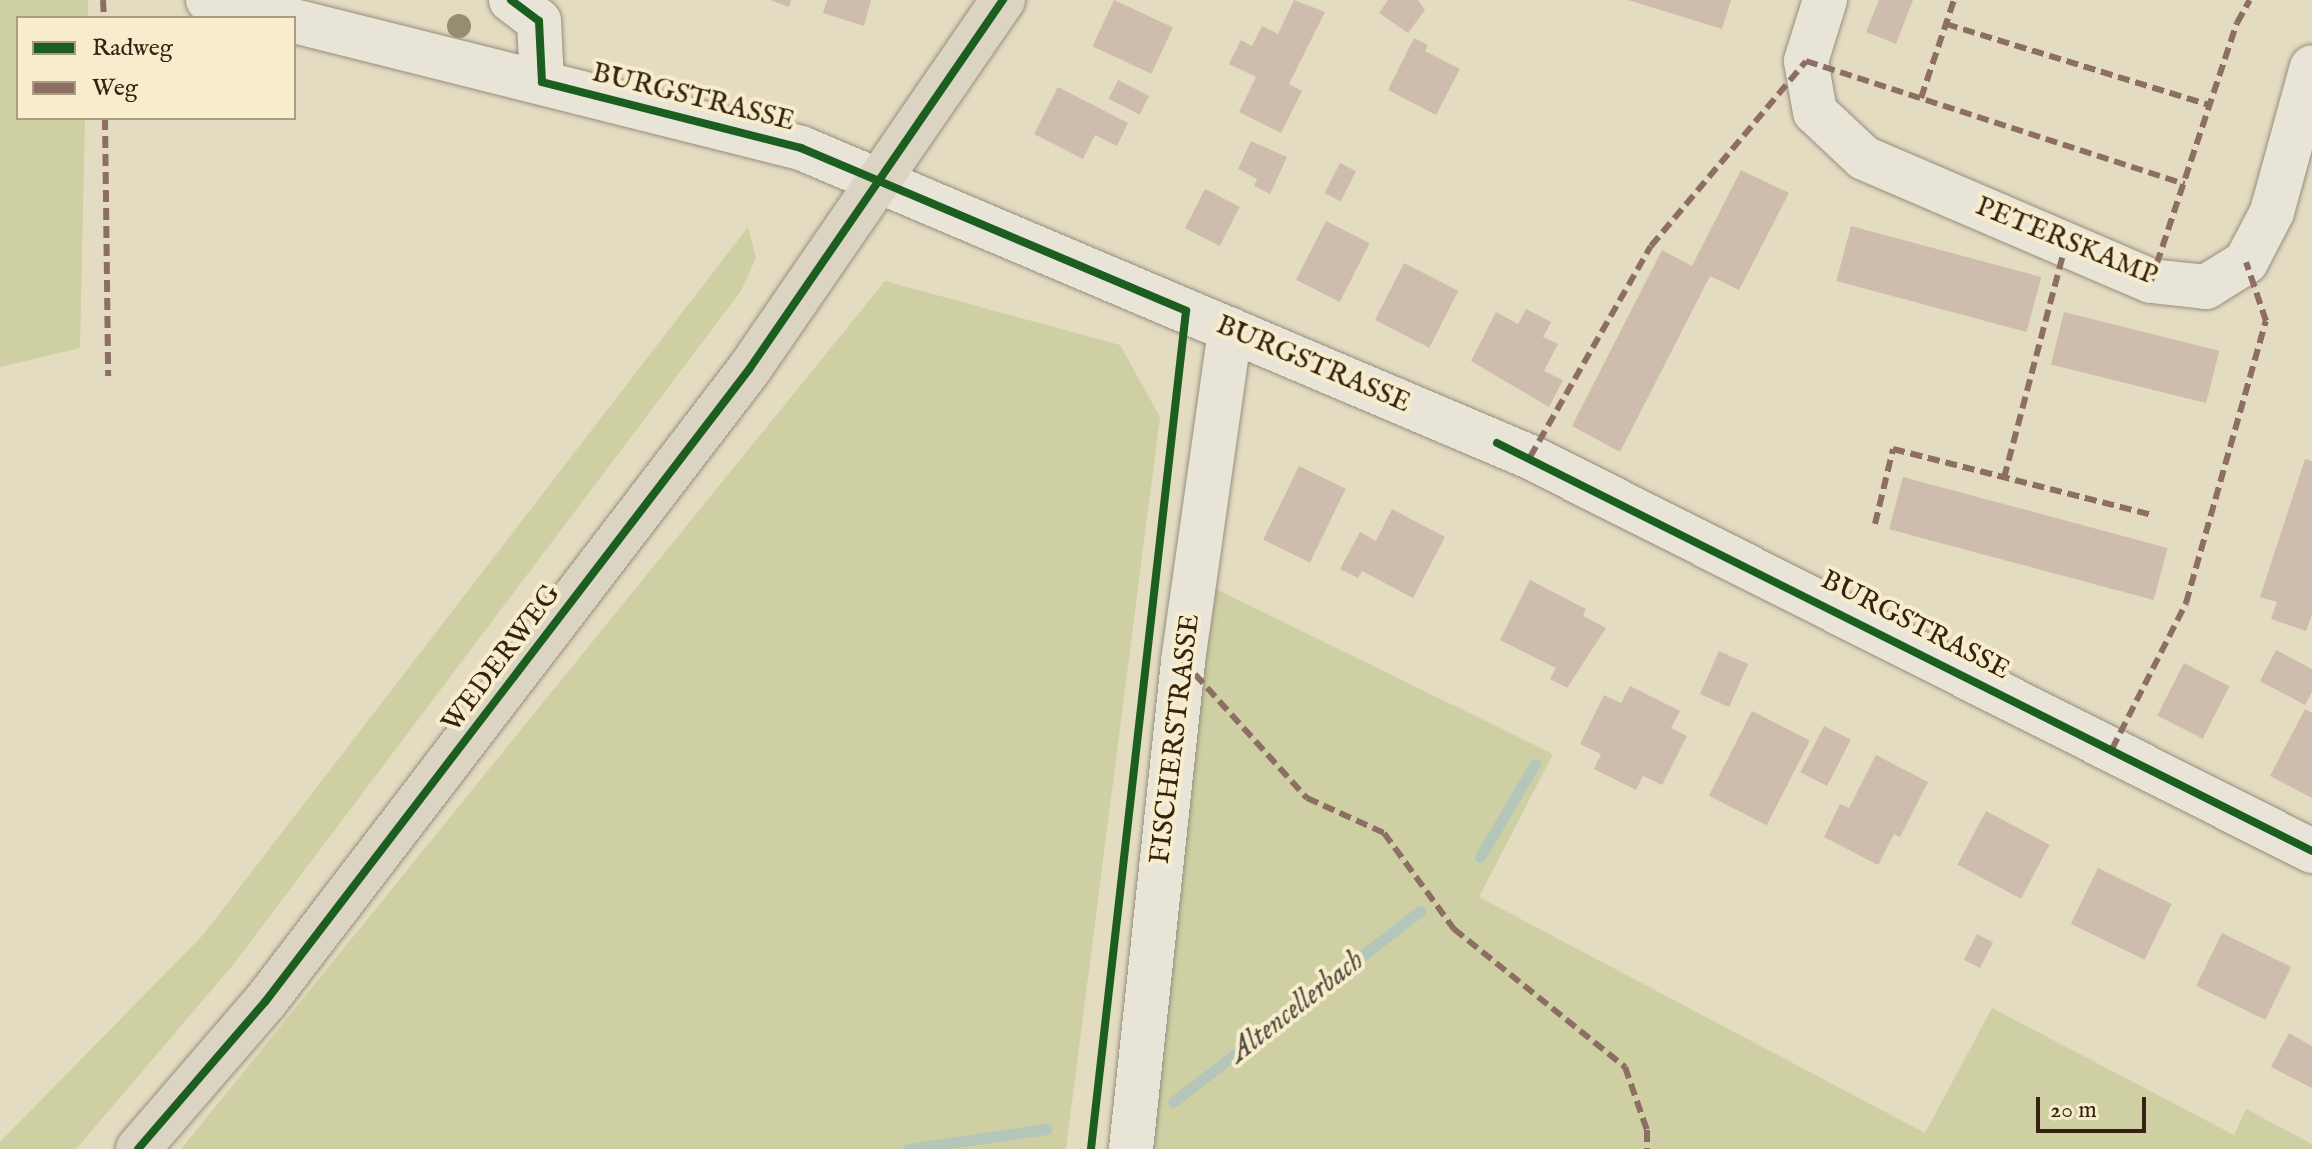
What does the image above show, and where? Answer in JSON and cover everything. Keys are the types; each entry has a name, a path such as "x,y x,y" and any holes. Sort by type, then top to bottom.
{"main road":[{"name":"WEDERWEG","path":"138,1149 265,1002 516,678 750,368 1003,0"}],"street":[{"path":"208,0 273,16"},
{"path":"511,0 539,21 542,82"},
{"name":"PETERSKAMP","path":"1825,0 1806,61 1815,112 1864,158 2151,281 2206,287 2246,262 2272,212 2312,67"},
{"name":"BURGSTRASSE","path":"296,21 801,148 1530,457 2312,851"},
{"name":"FISCHERSTRASSE","path":"1131,1149 1183,661 1230,329"}],"green space":[{"path":"0,0 88,0 88,16 16,16 16,120 85,120 80,348 0,367"},
{"path":"748,227 756,258 741,291 233,965 76,1149 0,1149 0,1142 203,935"},
{"path":"885,281 1120,345 1160,417 1066,1149 181,1149"},
{"path":"1212,587 1553,754 1479,897 1925,1133 1992,1008 2234,1135 2246,1109 2312,1144 2312,1149 1153,1149"}],"building":[{"path":"770,0 791,0 789,7"},
{"path":"827,0 871,0 864,26 823,13"},
{"path":"1114,0 1173,27 1151,74 1092,46"},
{"path":"1294,0 1325,12 1289,84 1302,91 1281,133 1239,112 1256,77 1229,64 1241,40 1252,46 1262,26 1278,34"},
{"path":"1388,0 1418,0 1425,10 1408,33 1379,13"},
{"path":"1628,0 1731,0 1722,29"},
{"path":"1879,0 1913,0 1896,44 1866,32"},
{"path":"1414,38 1428,45 1425,51 1460,69 1436,115 1388,90"},
{"path":"1118,80 1149,96 1140,115 1108,99"},
{"path":"1058,87 1128,123 1117,146 1095,135 1083,159 1034,134"},
{"path":"1251,141 1287,157 1270,194 1254,186 1257,179 1238,169"},
{"path":"1340,163 1356,171 1341,201 1325,193"},
{"path":"1741,170 1789,193 1739,290 1710,276 1620,452 1572,426 1662,250 1692,266"},
{"path":"1205,189 1240,207 1220,246 1185,228"},
{"path":"1326,221 1370,243 1340,302 1296,280"},
{"path":"1851,226 2041,277 2027,332 1836,281"},
{"path":"1404,263 1458,291 1429,348 1375,320"},
{"path":"1526,309 1551,322 1543,337 1558,344 1544,371 1563,380 1549,407 1471,361 1496,312 1518,324"},
{"path":"2064,312 2219,351 2206,403 2051,364"},
{"path":"2305,459 2312,461 2312,615 2306,631 2271,619 2277,602 2260,597"},
{"path":"1299,466 1346,489 1310,562 1263,540"},
{"path":"1903,477 2168,548 2154,600 1889,529"},
{"path":"1392,509 1445,537 1413,598 1362,571 1358,578 1340,569 1360,532 1376,541"},
{"path":"1530,580 1586,609 1583,616 1606,628 1567,688 1550,679 1556,668 1500,640"},
{"path":"2276,650 2312,669 2312,692 2305,705 2260,681"},
{"path":"1719,651 1748,664 1729,707 1700,694"},
{"path":"2184,663 2229,686 2203,739 2157,716"},
{"path":"1630,686 1680,711 1671,728 1687,736 1662,785 1643,776 1636,790 1594,769 1601,754 1580,744 1604,695 1621,703"},
{"path":"2305,709 2312,713 2312,798 2270,776"},
{"path":"1752,711 1810,741 1767,825 1709,796"},
{"path":"1824,726 1851,740 1827,786 1800,772"},
{"path":"1876,755 1928,782 1900,837 1894,834 1878,865 1824,837 1840,804 1849,808"},
{"path":"1986,811 2050,845 2021,899 1957,865"},
{"path":"2098,868 2172,904 2145,960 2071,924"},
{"path":"2222,933 2291,967 2265,1020 2196,986"},
{"path":"1977,934 1993,942 1980,968 1964,960"},
{"path":"2289,1033 2312,1046 2312,1088 2271,1067"}],"waterway":[{"name":"Altencellerbach","path":"1480,857 1535,764"},
{"name":"Altencellerbach","path":"1173,1102 1420,911"},
{"name":"Altencellerbach","path":"908,1149 1047,1129"}],"marked path":[{"path":"103,0 104,16"},
{"path":"1921,98 1954,0"},
{"path":"2151,281 2237,23 2250,0"},
{"path":"1946,24 2210,105"},
{"path":"1530,457 1651,246 1806,61 2184,184"},
{"path":"105,120 108,376"},
{"path":"2004,478 2066,244"},
{"path":"2112,749 2186,603 2266,321 2246,262"},
{"path":"1875,524 1893,449 2151,515"},
{"path":"1183,661 1307,798 1384,833 1454,929 1625,1067 1647,1130 1647,1149"}],"cycle path":[{"path":"511,0 539,21 542,82 801,148 1186,311 1091,1149"},
{"path":"138,1149 265,1002 750,368 1003,0"},
{"path":"1497,443 2312,851"}]}
